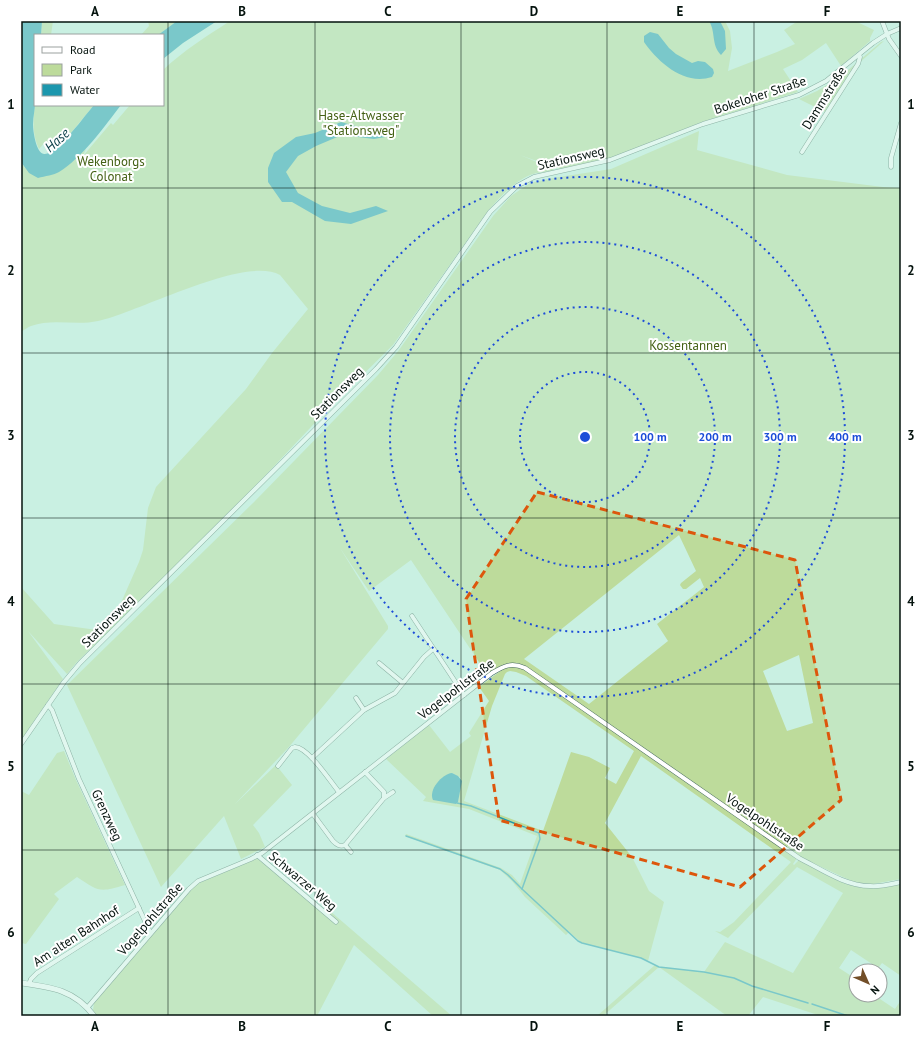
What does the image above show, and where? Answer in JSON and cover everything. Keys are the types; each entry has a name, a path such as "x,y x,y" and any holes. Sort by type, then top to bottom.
{"street":[{"path":"882,21 889,39 901,56"},
{"name":"Bokeloher Straße","path":"704,124 799,95 826,81 887,34 901,28"},
{"name":"Dammstraße","path":"802,152 858,64 860,57 859,55"},
{"path":"891,167 891,158 901,123"},
{"name":"Stationsweg","path":"21,744 64,682 80,663 396,348 490,212 508,193 517,186 534,177 610,160 704,124"},
{"path":"412,616 464,695"},
{"path":"312,758 364,710 391,696 424,657 434,649"},
{"path":"378,662 403,683"},
{"name":"Vogelpohlstraße","path":"87,1008 150,932 194,884 257,855 498,669 510,664 518,664 525,668 799,858 842,880 858,885 871,886 901,882"},
{"path":"356,698 364,710"},
{"name":"Grenzweg","path":"48,705 52,710 79,779 150,932"},
{"path":"278,766 294,746 299,747 312,758 339,792"},
{"path":"365,772 384,792 384,798"},
{"path":"312,814 337,845 342,846 345,845 384,798 394,792"},
{"path":"345,845 351,852"},
{"name":"Schwarzer Weg","path":"257,855 336,922"},
{"name":"Am alten Bahnhof","path":"30,984 31,979 36,973 139,908"},
{"path":"21,983 61,990 71,995 94,1016"}],"highlighted area":[{"path":"537,492 795,560 841,800 740,887 499,820 466,599"}],"green space":[{"path":"42,21 53,21 51,34 41,34"},
{"path":"148,21 177,21 159,34 142,34 149,26"},
{"path":"230,21 725,21 730,31 732,48 728,71 795,44 784,30 798,21 855,21 874,30 870,41 841,66 826,43 802,60 783,69 798,92 702,122 611,158 570,168 560,169 520,155 554,169 552,171 535,173 520,180 503,195 488,211 393,345 327,410 246,496 76,663 67,674 28,631 63,679 21,740 21,587 54,624 104,631 120,605 139,562 143,550 148,508 156,487 246,389 272,353 308,309 280,275 264,271 242,272 217,278 116,316 98,321 39,324 30,326 21,332 21,162 25,168 72,162 86,149 83,156 111,123 113,125 129,106 164,106 164,69 204,38"},
{"path":"884,41 858,64 825,112 799,99 817,91 840,77"},
{"path":"35,106 93,106 65,140 53,151 53,143 45,142 39,149 35,138"},
{"name":"Kossentannen","path":"699,131 697,150 787,175 901,188 901,879 873,884 856,883 802,858 716,800 526,667 514,664 505,664 487,674 411,560 369,591 340,548 388,626 388,629 288,748 235,804 276,765 292,785 253,825 259,833 265,847 241,859 224,816 161,887 67,685 253,503 378,375 399,350 493,216 511,196 530,183 611,169","holes":["679,535 696,571 680,585 683,589 686,589 700,578 704,587 657,624 668,641 589,704 524,659","799,655 813,723 787,731 763,671"]},
{"path":"511,665 525,669 797,858 793,864 794,865 799,860 844,883 863,888 880,888 901,884 901,976 888,967 888,963 870,963 851,950 839,968 848,974 848,1003 886,1003 895,1009 901,1000 901,1016 821,1016 763,997 748,1016 727,1016 659,967 704,972 725,942 793,973 843,893 797,867 728,938 715,931 720,932 734,922 791,862 641,756 605,823 632,857 649,891 664,902 648,961 582,943 569,932 566,935 525,897 512,881 500,870 405,836 406,834 501,868 512,875 520,884 537,836 469,809 423,801 426,797 386,759 429,725 450,752 471,736 469,733 489,701 479,687 503,669","holes":["510,671 526,676 634,751 616,784 605,778 610,768 589,757 571,752 543,831 464,801 492,706 505,674","452,773 461,778 458,802 456,804"]},
{"path":"64,751 125,885 104,890 95,888 77,877 54,894 59,899 26,944 21,943 21,791 29,795 57,753"},
{"path":"256,859 262,860 327,914 330,911 452,1016 433,1016 354,945 317,1016 96,1016 93,1010 94,1003 190,890 199,883"},
{"path":"655,965 659,967 603,1016 597,1016"}],"water":[{"path":"22,21 42,21 41,34 34,34 35,106 33,124 37,146 41,153 49,153 63,142 93,106 120,106 85,150 68,166 59,172 38,178 29,173 21,162"},
{"path":"177,21 217,21 183,43 164,58 164,34 159,34"},
{"path":"709,21 720,21 725,31 726,49 721,55 716,47"},
{"path":"650,32 658,34 676,54 692,63 698,61 705,62 713,69 714,73 712,77 702,79 692,78 682,75 664,64 644,42 644,36"},
{"path":"341,122 391,136 374,139 342,135 316,146 298,156 286,172 298,193 322,206 350,213 376,206 388,211 351,224 325,221 292,202 282,202 268,182 268,168 274,153 296,137 315,133"},
{"path":"452,773 458,776 462,781 458,802 456,804 433,800 432,792 434,787 440,779"}],"waterway":[{"path":"457,803 471,806 539,833 540,839 522,889 578,941 641,958 659,967 704,972 734,978 752,986 808,1003"},
{"path":"406,836 500,869 522,889"},
{"path":"812,1004 848,1016"}],"park label":[{"name":"Hase-Altwasser \"Stationsweg\"","path":"361,122"},
{"name":"Wekenborgs Colonat","path":"111,168"}],"water label":[{"name":"Hase","path":"57,140"}]}
